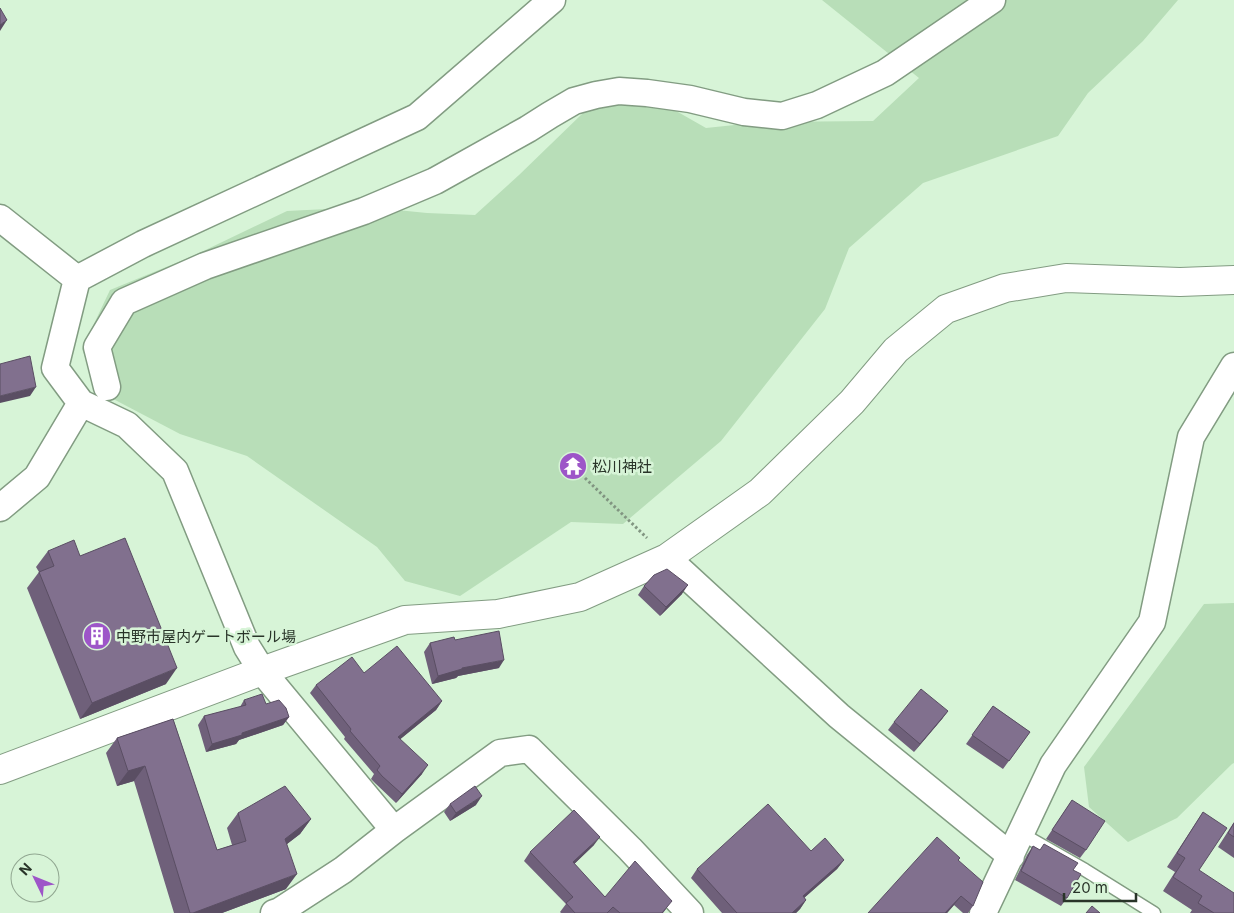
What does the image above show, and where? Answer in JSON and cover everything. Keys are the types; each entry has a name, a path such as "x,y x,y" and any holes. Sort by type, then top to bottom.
{"street":[{"path":"394,830 262,671 247,647 175,471 127,425 80,403 55,368 77,279 143,244 417,117 552,0"},
{"path":"107,387 97,347 124,302 206,266 405,195 451,173 574,101 620,90 647,92 690,99 744,112 782,116 817,105 885,73 992,0"},
{"path":"0,218 77,279"},
{"path":"0,770 262,671 405,620 498,614 580,597 668,558 760,492 852,402 896,350 946,309 1005,288 1066,278 1180,282 1234,280"},
{"path":"983,913 1053,764 1152,622 1191,437 1234,366"},
{"path":"0,508 37,477 80,403"},
{"path":"668,558 839,716 1015,845"},
{"path":"274,913 343,870 394,830 500,753 529,749 630,849 690,913"}],"lane":[{"path":"1015,845 1085,870 1154,913"}],"path":[{"path":"585,478 668,558"}],"green space":[{"path":"822,0 1178,0 1143,41 1088,93 1058,136 923,183 849,248 825,309 721,441 623,524 571,522 460,596 405,581 377,547 247,456 180,434 98,391 82,349 110,290 193,256 287,211 367,207 427,213 475,215 583,113 641,91 706,128 763,122 873,121 919,78"},
{"path":"1234,603 1234,763 1177,818 1128,842 1089,807 1084,767 1204,604"}],"building":[{"path":"0,8 7,20 0,25"},
{"path":"30,356 36,387 0,396 0,364"},
{"name":"中野市屋内ゲートボール場","path":"125,538 177,668 92,703 39,572 54,566 48,551 74,540 80,556"},
{"path":"667,569 688,585 666,607 644,586 654,575"},
{"path":"499,631 504,660 462,668 438,676 430,643 454,637 455,640"},
{"path":"397,646 442,701 398,737 428,765 402,794 377,770 380,766 350,731 351,729 316,685 352,657 364,673"},
{"path":"921,689 948,711 920,744 894,722"},
{"path":"262,694 266,704 279,700 286,708 289,717 212,744 204,716 246,705 244,700"},
{"path":"993,706 1030,732 1009,761 972,735"},
{"path":"173,719 217,850 246,841 238,813 285,786 311,819 285,839 297,874 190,913 145,766 128,771 117,738"},
{"path":"475,786 482,796 456,813 450,804"},
{"path":"1072,800 1105,821 1086,850 1052,830"},
{"path":"768,804 811,851 825,838 844,860 803,896 806,900 792,913 737,913 697,869"},
{"path":"574,810 600,837 573,862 605,897 635,861 672,901 662,913 620,913 613,907 607,913 575,913 566,903 573,897 530,852"},
{"path":"1203,812 1227,828 1199,870 1234,893 1234,913 1214,913 1198,903 1202,896 1173,877 1185,858 1177,853"},
{"path":"1234,823 1234,837 1228,833"},
{"path":"937,837 960,858 958,860 983,882 973,906 961,896 945,913 868,913"},
{"path":"1044,844 1078,863 1073,870 1081,874 1067,898 1021,871 1033,846 1040,850"},
{"path":"1092,906 1100,913 1086,913"}],"place":[{"name":"松川神社","path":"573,466"},
{"name":"中野市屋内ゲートボール場","path":"97,636"}]}
